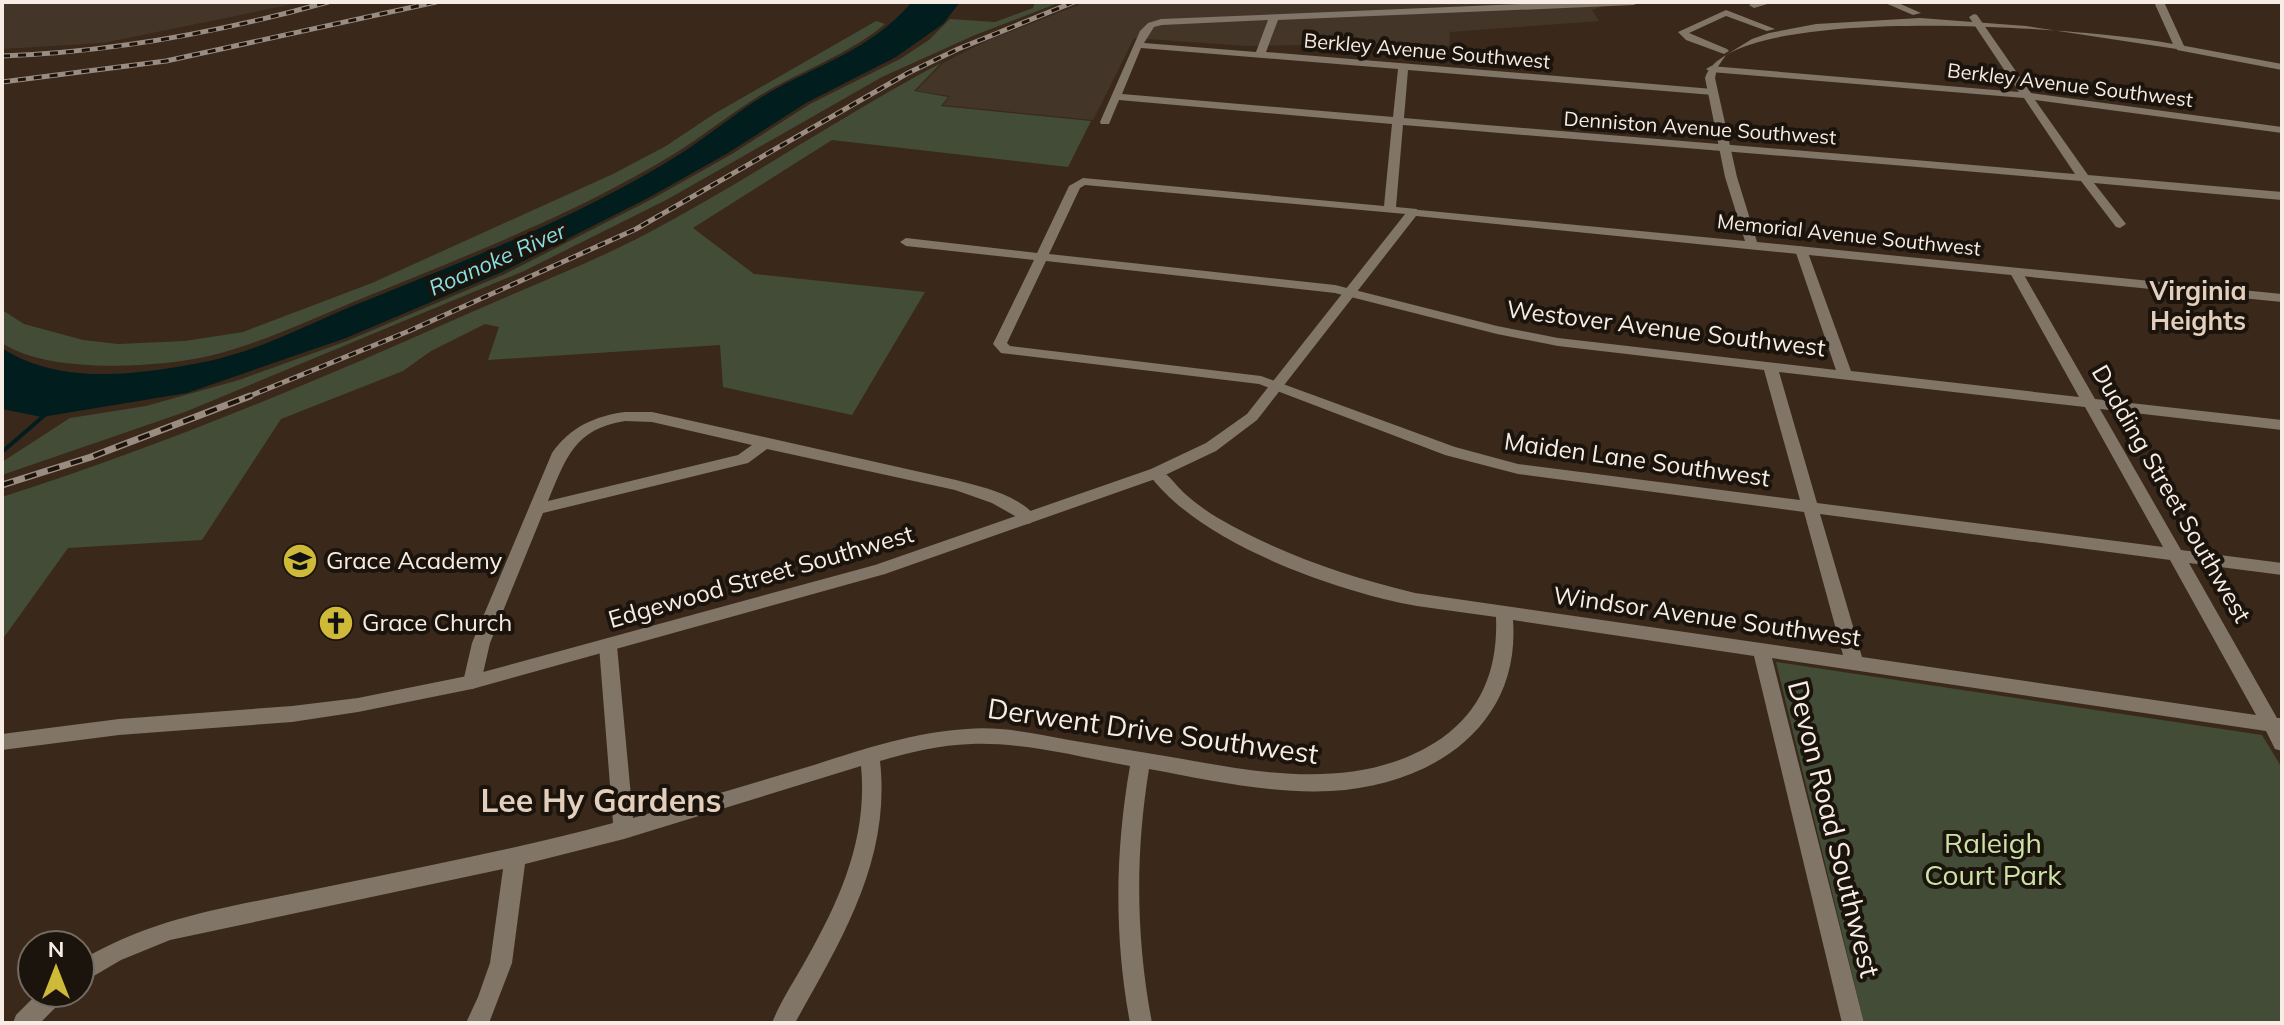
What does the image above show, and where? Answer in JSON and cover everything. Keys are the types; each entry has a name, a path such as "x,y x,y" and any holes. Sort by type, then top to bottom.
{"street":[{"path":"1347,2 1354,14"},
{"path":"1105,122 1138,45 1148,27 1156,23 1240,15 1274,18 1508,5 1634,2"},
{"path":"1754,5 1769,2"},
{"path":"1888,2 1916,13"},
{"path":"2159,2 2180,48"},
{"path":"1724,51 1683,32 1726,13 1770,29"},
{"path":"1752,245 1724,147 1711,69 1724,51 1770,29 1837,15 1916,13 1974,17 2090,31 2282,67"},
{"path":"1974,17 2120,224"},
{"path":"1260,55 1274,18"},
{"name":"Berkley Avenue Southwest","path":"1138,45 1713,92"},
{"path":"1042,257 1075,186 1083,181 1390,210 1403,67"},
{"name":"Berkley Avenue Southwest","path":"1711,69 2028,95 2282,130"},
{"name":"Denniston Avenue Southwest","path":"1116,97 2282,196"},
{"name":"Memorial Avenue Southwest","path":"1390,210 2282,298"},
{"name":"Edgewood Street Southwest","path":"2,742 119,727 292,714 358,705 472,682 879,570 1156,473 1235,431 1259,410 1413,212"},
{"name":"Westover Avenue Southwest","path":"906,242 1349,291 1540,339 2282,425"},
{"path":"1801,250 1845,375"},
{"name":"Maiden Lane Southwest","path":"1042,257 1000,344 1006,350 1279,385 1450,451 1504,466 2282,569"},
{"name":"Dudding Street Southwest","path":"2015,271 2277,726 2282,743"},
{"path":"1770,366 1855,664"},
{"path":"472,682 481,643 566,444 597,423 639,415 997,497 1011,503 1029,518"},
{"path":"536,509 743,459 765,443"},
{"name":"Windsor Avenue Southwest","path":"1156,473 1174,493 1201,513 1291,561 1384,592 1504,614 2277,726"},
{"name":"Derwent Drive Southwest","path":"96,963 169,930 515,857 624,830 934,740 990,736 1259,780 1307,784 1360,781 1403,770 1448,746 1481,713 1492,696 1505,655 1504,614"},
{"path":"608,646 624,830"},
{"name":"Devon Road Southwest","path":"1761,649 1853,1023"},
{"path":"783,1023 842,917 853,889 871,816 870,757"},
{"path":"1141,760 1133,802 1127,891 1135,995 1141,1023"},
{"path":"477,1023 500,976 515,857"}],"shaded area":[{"path":"2,2 303,2 103,43 2,49"},
{"path":"1086,2 1613,2 1592,10 1599,21 1450,32 1449,46 1409,43 1247,46 1134,38 1093,120 943,105 950,96 916,91 943,63 989,40"}],"green space":[{"path":"1035,2 1061,2 975,35 882,77 668,199 524,271 185,412 2,475 2,462 70,418 146,406 239,380 347,341 505,274 652,199 732,154 810,104 900,59 929,40 950,19 995,22 1033,8"},
{"path":"876,21 885,24 840,54 759,96 674,154 601,195 485,248 269,337 229,351 187,360 103,366 46,360 2,343 2,310 24,324 83,340 118,344 185,341 243,332 372,283 613,174 666,146 714,114"},
{"path":"941,63 914,91 948,97 941,106 1091,121 1068,167 832,140 693,228 754,274 925,292 852,415 723,387 720,345 488,360 499,327 485,324 431,351 403,371 281,419 202,540 68,548 2,640 2,497 120,457 236,412 603,255 685,213"},
{"name":"Raleigh Court Park","path":"1776,662 2262,735 2282,768 2282,1023 1864,1023"}],"water":[{"name":"Roanoke River","path":"912,2 960,2 943,24 896,57 806,103 728,153 648,198 502,272 346,338 187,393 42,417 2,409 2,348 50,368 103,374 184,366 263,345 519,237 642,177 765,95 861,45"}],"waterway":[{"path":"2,452 46,414"}],"railway":[{"path":"2,56 85,50 167,39 248,23 328,2"},
{"path":"2,82 166,61 436,2"},
{"path":"248,397 409,331 636,229 908,73 958,49 1074,2"},
{"path":"2,485 91,457 248,397"}],"place":[{"name":"Grace Academy","path":"300,561"},
{"name":"Grace Church","path":"336,623"}],"district":[{"name":"Virginia Heights","path":"2198,306"},
{"name":"Lee Hy Gardens","path":"601,801"}]}
